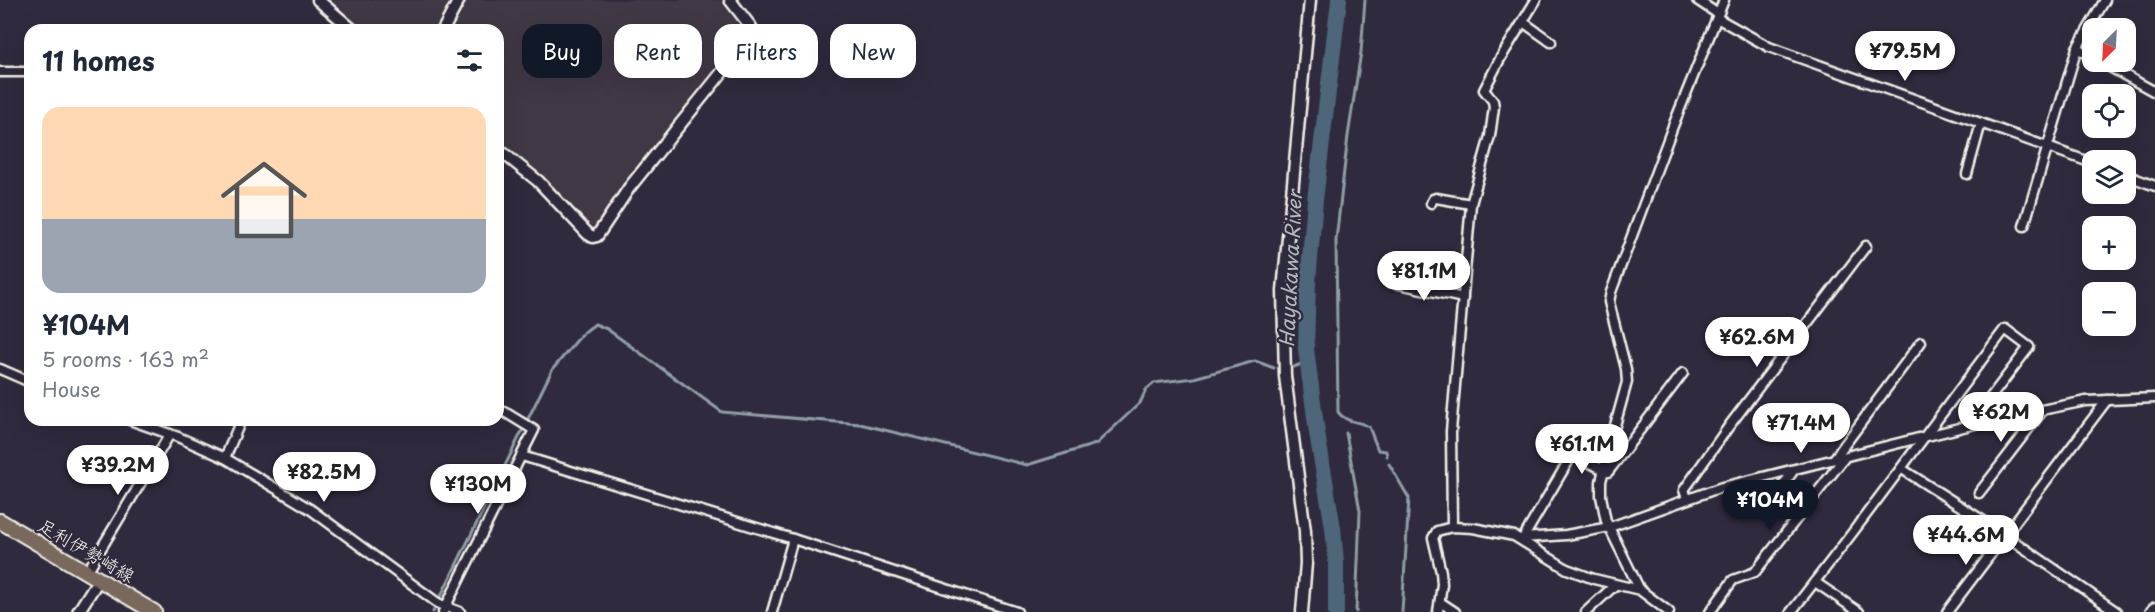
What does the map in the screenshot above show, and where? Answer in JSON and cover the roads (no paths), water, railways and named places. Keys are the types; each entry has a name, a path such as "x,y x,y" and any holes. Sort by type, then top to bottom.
{"main road":[{"name":"足利伊勢崎線","path":"0,521 154,612"}],"street":[{"path":"318,0 346,24"},
{"path":"446,24 459,0"},
{"path":"504,154 538,181 588,234 593,237 597,236 629,188 752,34 752,27 730,0"},
{"path":"1302,612 1306,563 1305,531 1285,376 1283,291 1310,0"},
{"path":"1452,527 1451,431 1471,204 1490,136 1494,107 1493,101 1484,90 1536,0"},
{"path":"1697,0 1718,16 1769,46 2082,159"},
{"path":"1640,590 1606,521 1601,496 1603,472 1627,382 1626,369 1609,302 1673,126 1724,0"},
{"path":"2024,226 2077,48 2104,0"},
{"path":"1522,22 1551,42"},
{"path":"2077,48 2082,51"},
{"path":"0,72 24,72"},
{"path":"2119,72 2155,92"},
{"path":"1967,174 1981,123"},
{"path":"2136,179 2155,186"},
{"path":"1431,203 1436,198 1471,204"},
{"path":"1688,498 1684,490 1729,426 1866,246"},
{"path":"1390,282 1463,298"},
{"path":"1791,612 1902,469 1924,436 2005,329 2029,347 1980,410 1981,416 1987,421"},
{"path":"1834,460 1922,342"},
{"path":"0,369 24,379"},
{"path":"1555,446 1603,472 1608,472 1683,373"},
{"path":"1522,539 1610,528 1688,498 1754,478 1987,421 2086,401 2155,398"},
{"path":"1947,612 2108,400"},
{"path":"1979,493 2043,410"},
{"path":"444,609 534,430 504,412"},
{"path":"147,426 225,458 310,509 444,609 460,612"},
{"path":"225,458 238,426"},
{"path":"78,612 93,575 170,434"},
{"path":"1522,539 1572,455"},
{"path":"522,456 793,539 1017,612"},
{"path":"1710,612 1733,580 1755,572 1845,456"},
{"path":"1902,469 2117,612"},
{"path":"1766,506 1794,470"},
{"path":"1438,612 1441,572 1433,538 1437,531 1452,527 1495,532 1522,539 1567,569 1615,585 1640,590 1669,612"},
{"path":"772,612 793,539"},
{"path":"1815,582 1859,612"},
{"path":"1586,612 1615,585"},
{"path":"1440,602 1455,612"}],"waterway":[{"name":"Hayakawa River","path":"1336,612 1333,528 1306,349 1308,282 1315,200 1339,0"},
{"path":"1365,0 1361,52 1348,136 1336,240 1338,412 1349,420 1369,427 1378,450 1386,451 1387,456"},
{"path":"440,598 552,370 583,333 595,324 607,329 722,412 860,424 1027,465 1096,444 1140,403 1146,390 1154,383 1194,378 1255,361 1274,368"},
{"path":"1294,367 1306,362"},
{"path":"1346,433 1360,511 1356,612"},
{"path":"1389,464 1409,498 1402,612"},
{"path":"433,612 435,608"}]}
